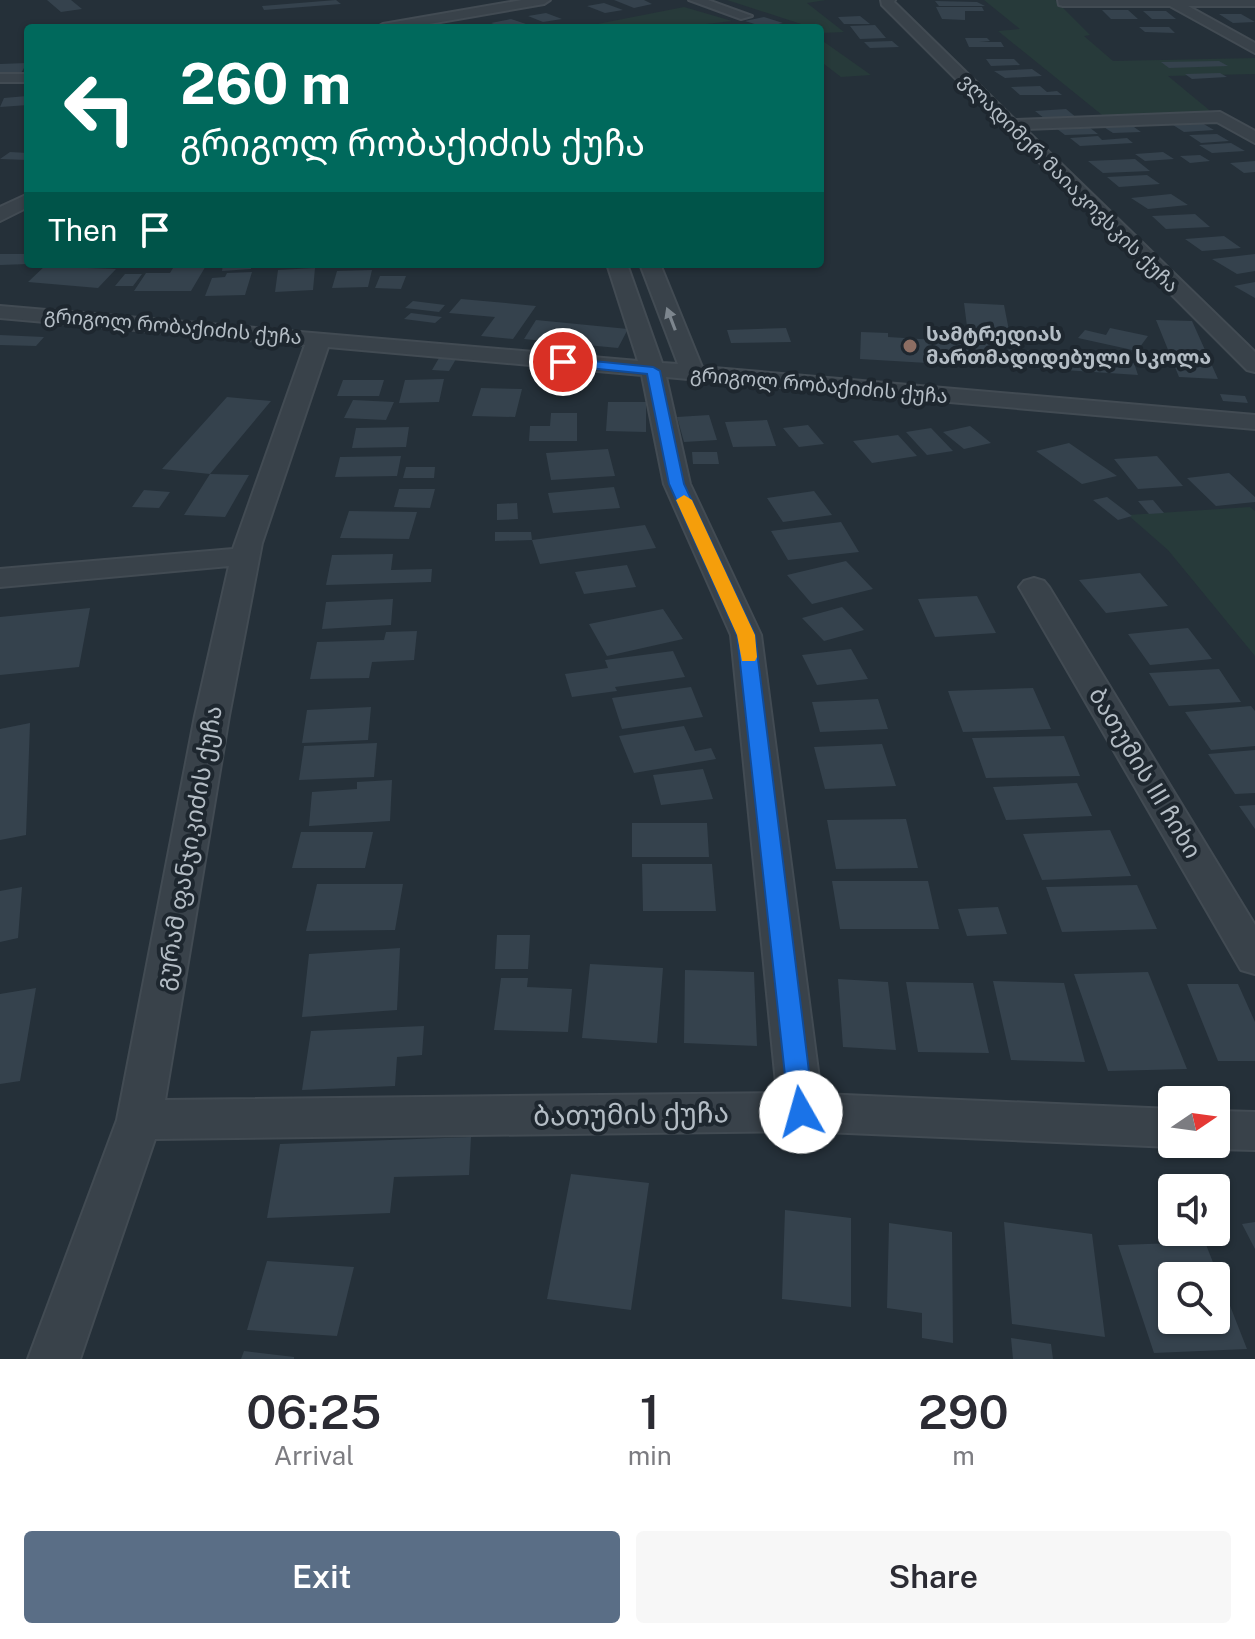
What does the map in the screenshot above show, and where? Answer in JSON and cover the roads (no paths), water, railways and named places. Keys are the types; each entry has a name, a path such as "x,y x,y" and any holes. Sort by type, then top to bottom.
{"street":[{"path":"397,24 433,14 544,0"},
{"path":"695,0 746,16"},
{"name":"ვლადიმერ მაიაკოვსკის ქუჩა","path":"889,0 886,2 1255,365"},
{"path":"1163,1 1255,49"},
{"path":"1063,2 1255,2"},
{"path":"0,78 24,78"},
{"path":"1011,125 1243,114"},
{"path":"1220,117 1255,138"},
{"path":"0,215 24,201"},
{"path":"618,268 653,371 677,484 746,635 801,1112"},
{"path":"652,268 693,374"},
{"name":"გრიგოლ რობაქიძის ქუჩა","path":"0,312 1255,422"},
{"name":"გურამ ფანჯიკიძის ქუჩა","path":"54,1359 139,1120 212,716 245,556 314,349 324,339"},
{"path":"0,578 245,556"},
{"name":"ბათუმის III ჩიხი","path":"1034,587 1255,959"},
{"name":"ბათუმის ქუჩა","path":"139,1120 801,1112 1158,1127"},
{"path":"1230,1130 1255,1131"}],"place":[{"name":"სამტრედიას მართმადიდებული სკოლა","path":"910,346"}]}
